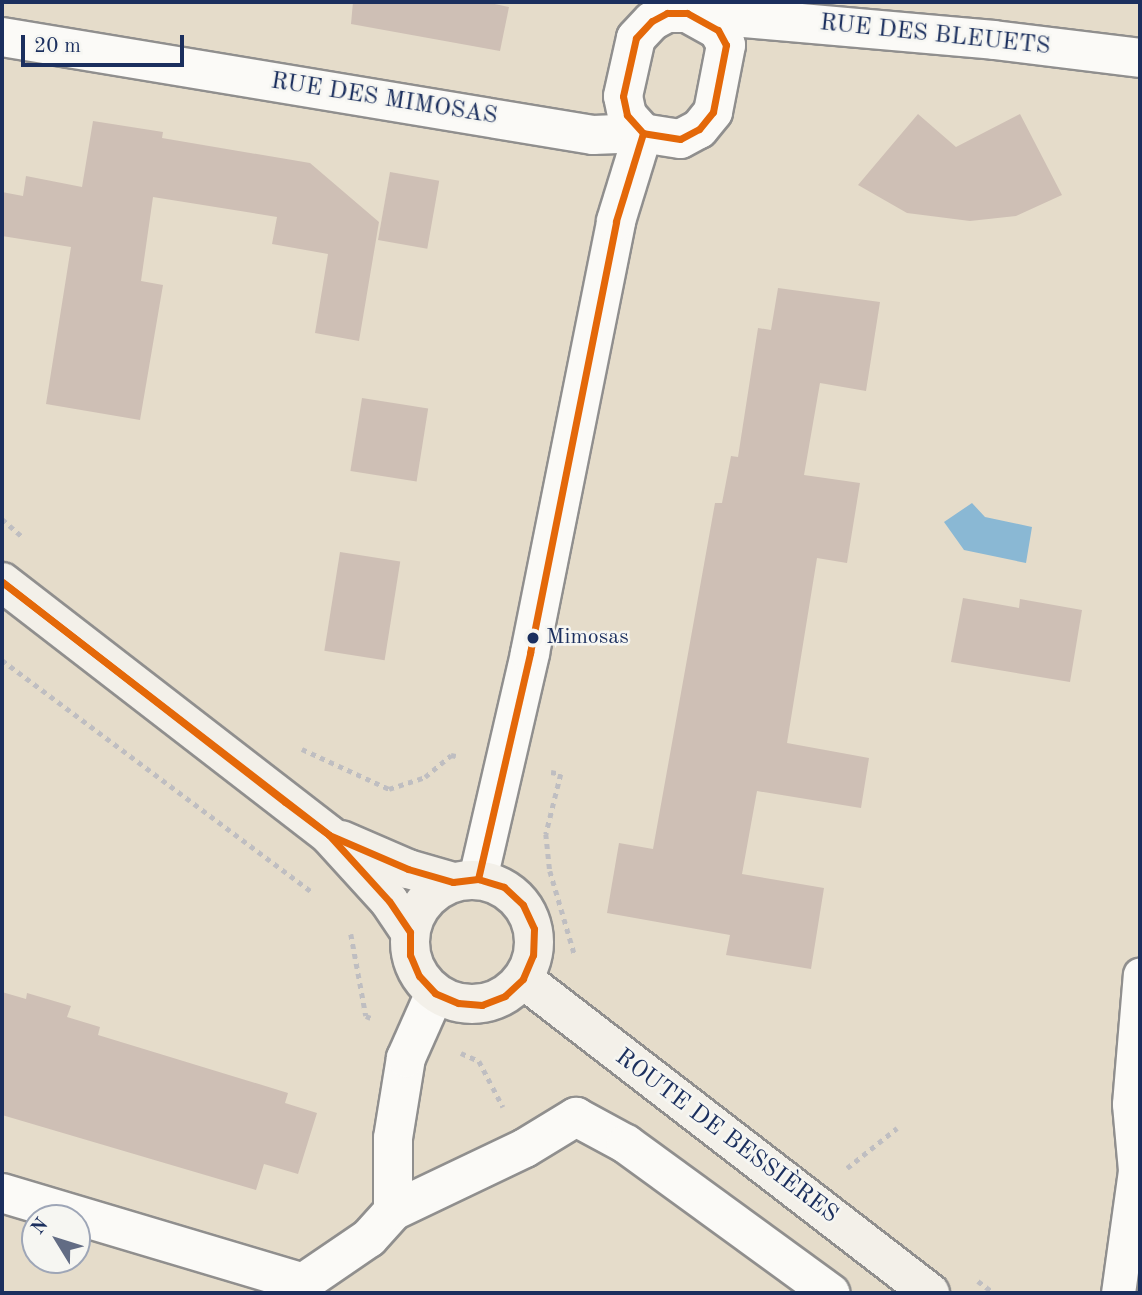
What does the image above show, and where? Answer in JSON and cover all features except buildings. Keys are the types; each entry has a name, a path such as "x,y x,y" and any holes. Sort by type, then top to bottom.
{"main road":[{"path":"2,582 329,835 389,901 410,932"},
{"path":"329,835 408,869 503,887 523,905 534,929 533,955 523,979 505,996 482,1005 458,1003 435,993 419,976 410,955 410,932 418,910 433,893 465,880"},
{"name":"ROUTE DE BESSIÈRES","path":"523,979 930,1293"}],"street":[{"name":"RUE DES BLEUETS","path":"688,7 1140,58"},
{"path":"688,7 718,30 726,45 713,112 699,129 680,139 643,133 627,115 622,96 636,38 659,17 688,7"},
{"name":"RUE DES MIMOSAS","path":"2,37 593,135 643,133"},
{"path":"465,880 507,761 616,221 643,133"},
{"path":"393,1211 393,1138 403,1070 435,993"},
{"path":"2,1193 299,1288 369,1238 393,1211 525,1148 576,1117 626,1144 829,1293"}],"lane":[{"path":"1118,1293 1134,1214 1135,1170 1129,1104 1140,974"}],"path":[{"path":"2,519 33,545"},
{"path":"2,660 253,845"},
{"path":"294,744 318,759 389,789 425,777 451,755 507,761 561,774 546,834 547,846 550,871 577,963"},
{"path":"839,1175 897,1128"}],"water":[{"path":"972,503 985,517 1032,527 1026,563 964,550 944,522"}],"transit line":[{"path":"667,13 687,13 718,30 726,45 713,112 699,129 680,139 643,133 627,115 623,96 636,38 652,21 667,13"},
{"path":"478,879 530,653 616,221 643,133"},
{"path":"2,582 329,835 285,802 2,582"},
{"path":"329,835 408,869 453,882 478,879 504,887 523,905 534,929 533,955 523,979 505,996 482,1005 458,1003 435,993 419,976 410,955 410,932 389,901 329,835"}],"place":[{"name":"Mimosas","path":"533,638"}]}
